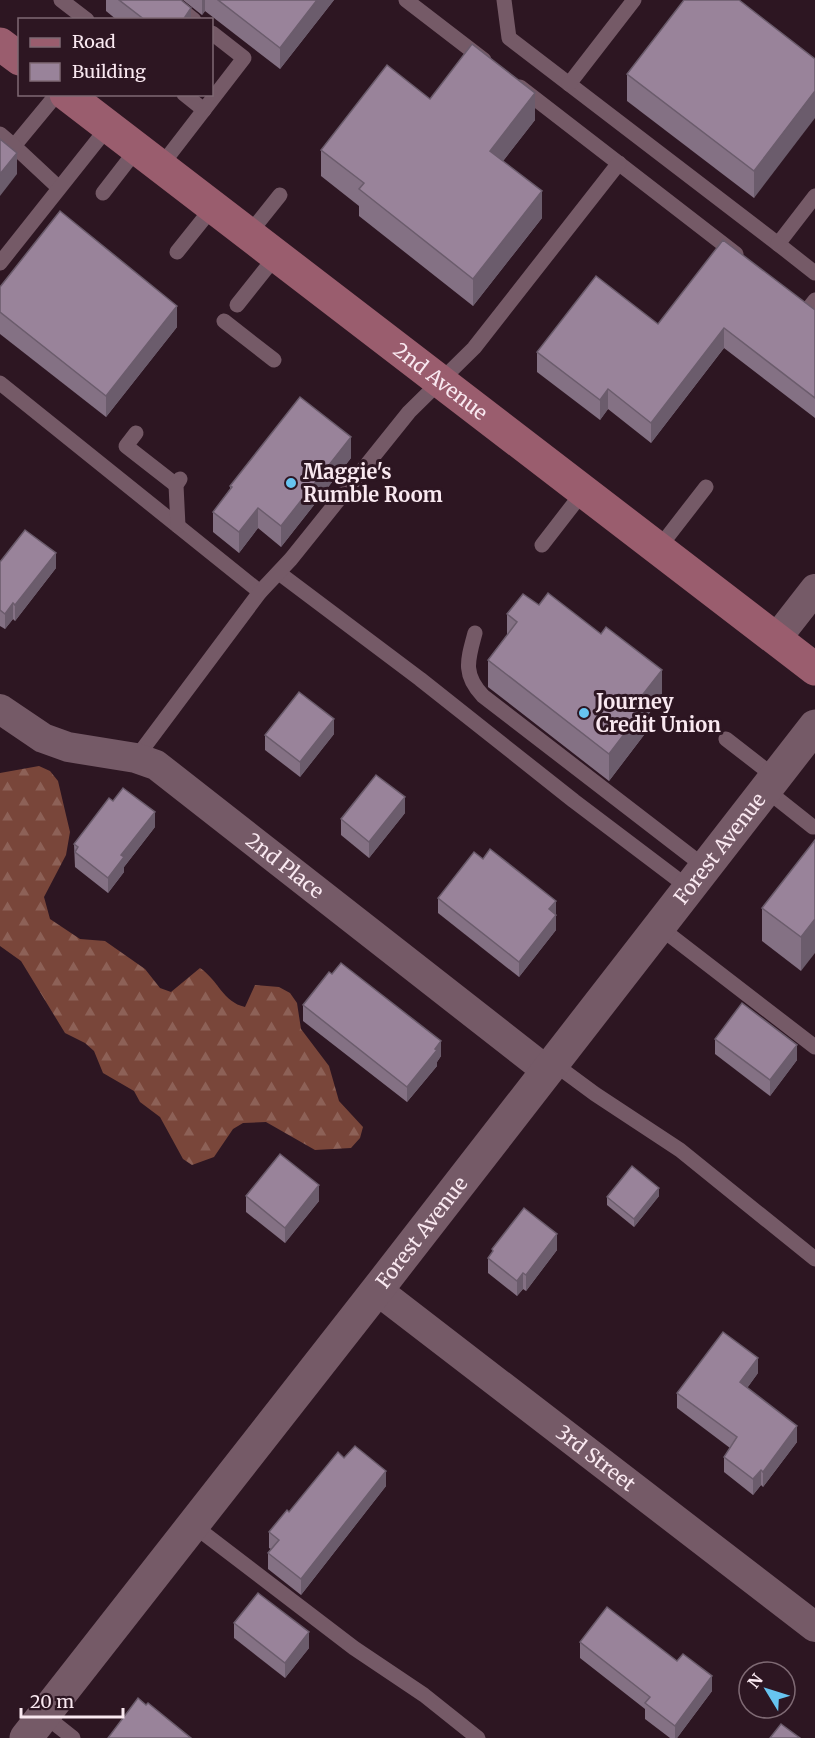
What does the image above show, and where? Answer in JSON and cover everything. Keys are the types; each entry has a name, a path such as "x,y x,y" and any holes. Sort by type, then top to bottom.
{"main road":[{"name":"2nd Avenue","path":"69,96 815,669"}],"street":[{"path":"776,639 815,589"},
{"name":"2nd Place","path":"0,709 35,734 51,741 68,747 136,758 156,765 550,1067"},
{"name":"Forest Avenue","path":"35,1727 815,726"},
{"name":"3rd Street","path":"377,1290 815,1627"}],"lane":[{"path":"62,0 84,18"},
{"path":"169,0 192,18"},
{"path":"406,0 746,261"},
{"path":"504,0 510,38 815,273"},
{"path":"569,84 634,0"},
{"path":"412,25 422,12"},
{"path":"103,194 204,110 244,58 213,34"},
{"path":"14,146 55,96"},
{"path":"186,96 204,110"},
{"path":"0,263 108,127"},
{"path":"0,134 59,188"},
{"path":"136,758 260,592 279,573 409,412 474,348 619,163"},
{"path":"248,235 280,195"},
{"path":"778,244 815,196"},
{"path":"177,252 213,207"},
{"path":"237,304 276,256"},
{"path":"224,321 274,360"},
{"path":"0,383 260,592"},
{"path":"136,433 126,446 178,482 178,526"},
{"path":"658,549 705,488"},
{"path":"543,545 583,492"},
{"path":"279,573 429,686 574,801 697,877"},
{"path":"476,633 468,658 468,675 483,696 697,877"},
{"path":"726,739 813,827"},
{"path":"658,926 815,1047"},
{"path":"550,1067 680,1150 815,1259"},
{"path":"193,1525 354,1648 424,1695 478,1738"},
{"path":"35,1727 73,1738"}],"green space":[{"path":"39,766 50,771 58,781 70,832 66,855 44,897 50,919 80,939 105,941 145,969 160,988 171,992 200,968 212,978 226,996 245,1007 255,985 279,987 290,993 297,1003 301,1029 329,1066 339,1101 363,1127 360,1138 351,1148 315,1150 266,1122 243,1123 233,1129 214,1157 192,1165 183,1159 160,1117 140,1102 134,1091 103,1073 94,1051 85,1043 65,1033 21,961 0,946 0,773"}],"building":[{"path":"119,0 181,0 191,8 184,18 142,18"},
{"path":"218,0 317,0 280,48"},
{"path":"684,0 739,0 815,59 815,91 754,171 627,74"},
{"path":"472,44 535,93 490,151 542,191 473,279 359,189 364,183 321,150 387,65 430,99"},
{"path":"0,139 17,153 0,174"},
{"path":"60,211 177,306 106,396 0,312 0,287"},
{"path":"723,240 815,310 815,398 724,328 651,423 608,389 600,400 537,352 596,276 658,324"},
{"path":"300,397 351,437 281,526 258,508 239,532 213,512 232,487 230,486"},
{"path":"25,530 56,553 15,605 13,603 5,614 0,610 0,562"},
{"name":"Journey Credit Union","path":"548,593 601,634 606,627 662,670 637,702 644,708 609,754 488,660 517,622 507,614 523,594 539,605"},
{"path":"299,692 334,719 300,762 265,735"},
{"path":"376,775 405,797 369,842 341,819"},
{"path":"123,788 155,812 121,855 124,857 108,878 75,852 78,847 74,844 109,798 113,801"},
{"path":"815,840 815,919 801,937 762,908"},
{"path":"490,849 556,901 549,909 556,915 519,962 438,898 474,852 483,859"},
{"path":"341,963 441,1041 435,1049 437,1050 407,1087 303,1005 329,972 332,974"},
{"path":"742,1003 797,1045 770,1080 715,1039"},
{"path":"280,1154 319,1185 285,1228 246,1196"},
{"path":"632,1166 659,1188 634,1219 607,1197"},
{"path":"524,1208 557,1234 526,1275 523,1273 517,1281 488,1258 492,1249"},
{"path":"723,1332 758,1358 740,1382 797,1426 763,1472 761,1470 753,1479 724,1457 737,1437 677,1393"},
{"path":"355,1446 386,1471 301,1579 268,1553 279,1540 269,1532 287,1510 289,1512 338,1452 344,1458"},
{"path":"258,1593 309,1632 285,1663 234,1623"},
{"path":"607,1607 677,1661 683,1654 712,1676 675,1726 645,1703 650,1697 580,1642"},
{"path":"138,1698 146,1705 148,1703 191,1738 108,1738"},
{"path":"781,1724 800,1738 770,1738"}],"place":[{"name":"Maggie's Rumble Room","path":"291,483"},
{"name":"Journey Credit Union","path":"584,713"}]}
